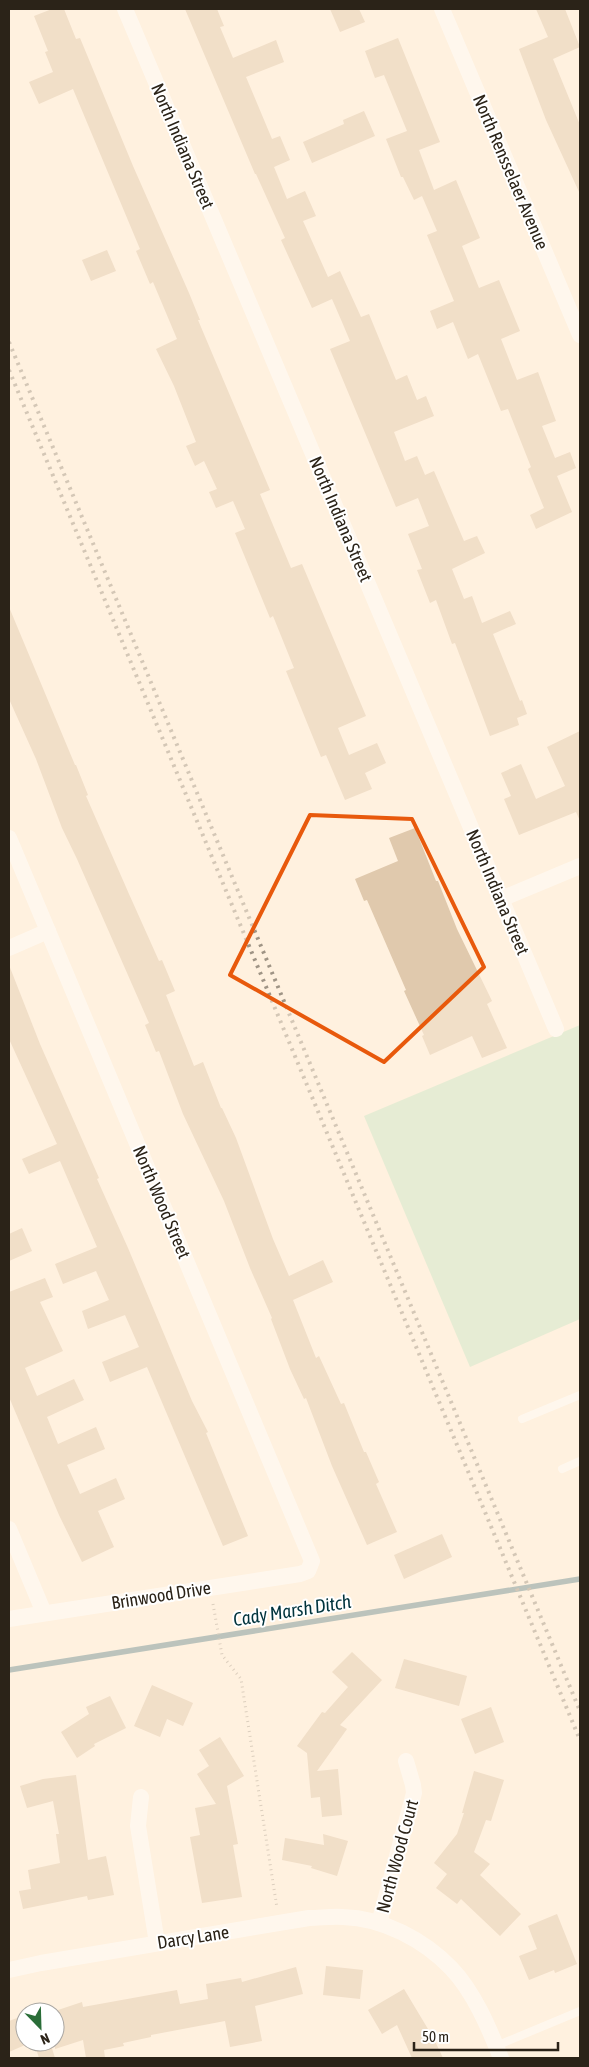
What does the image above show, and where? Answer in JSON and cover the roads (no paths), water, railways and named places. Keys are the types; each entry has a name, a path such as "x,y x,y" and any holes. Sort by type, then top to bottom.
{"street":[{"name":"North Indiana Street","path":"125,9 556,1029"},
{"name":"North Rensselaer Avenue","path":"442,9 580,334"},
{"name":"North Wood Street","path":"9,838 310,1554 311,1567"},
{"path":"501,899 580,866"},
{"path":"9,948 48,931"},
{"path":"9,1529 44,1613"},
{"name":"Brinwood Drive","path":"9,1619 300,1574 308,1571 311,1567"},
{"name":"North Wood Court","path":"379,1923 414,1794 414,1785 406,1761"},
{"path":"141,1797 138,1826 156,1943"},
{"name":"Darcy Lane","path":"9,1970 309,1918 345,1917 379,1923"},
{"path":"379,1923 407,1934 430,1949 452,1969 469,1993 499,2052"}],"lane":[{"path":"522,1419 580,1395"},
{"path":"562,1469 580,1461"},
{"path":"499,2052 580,2011"}],"waterway":[{"name":"Cady Marsh Ditch","path":"9,1670 580,1579"}],"railway":[{"path":"9,342 580,1711"},
{"path":"9,370 580,1740"}]}
